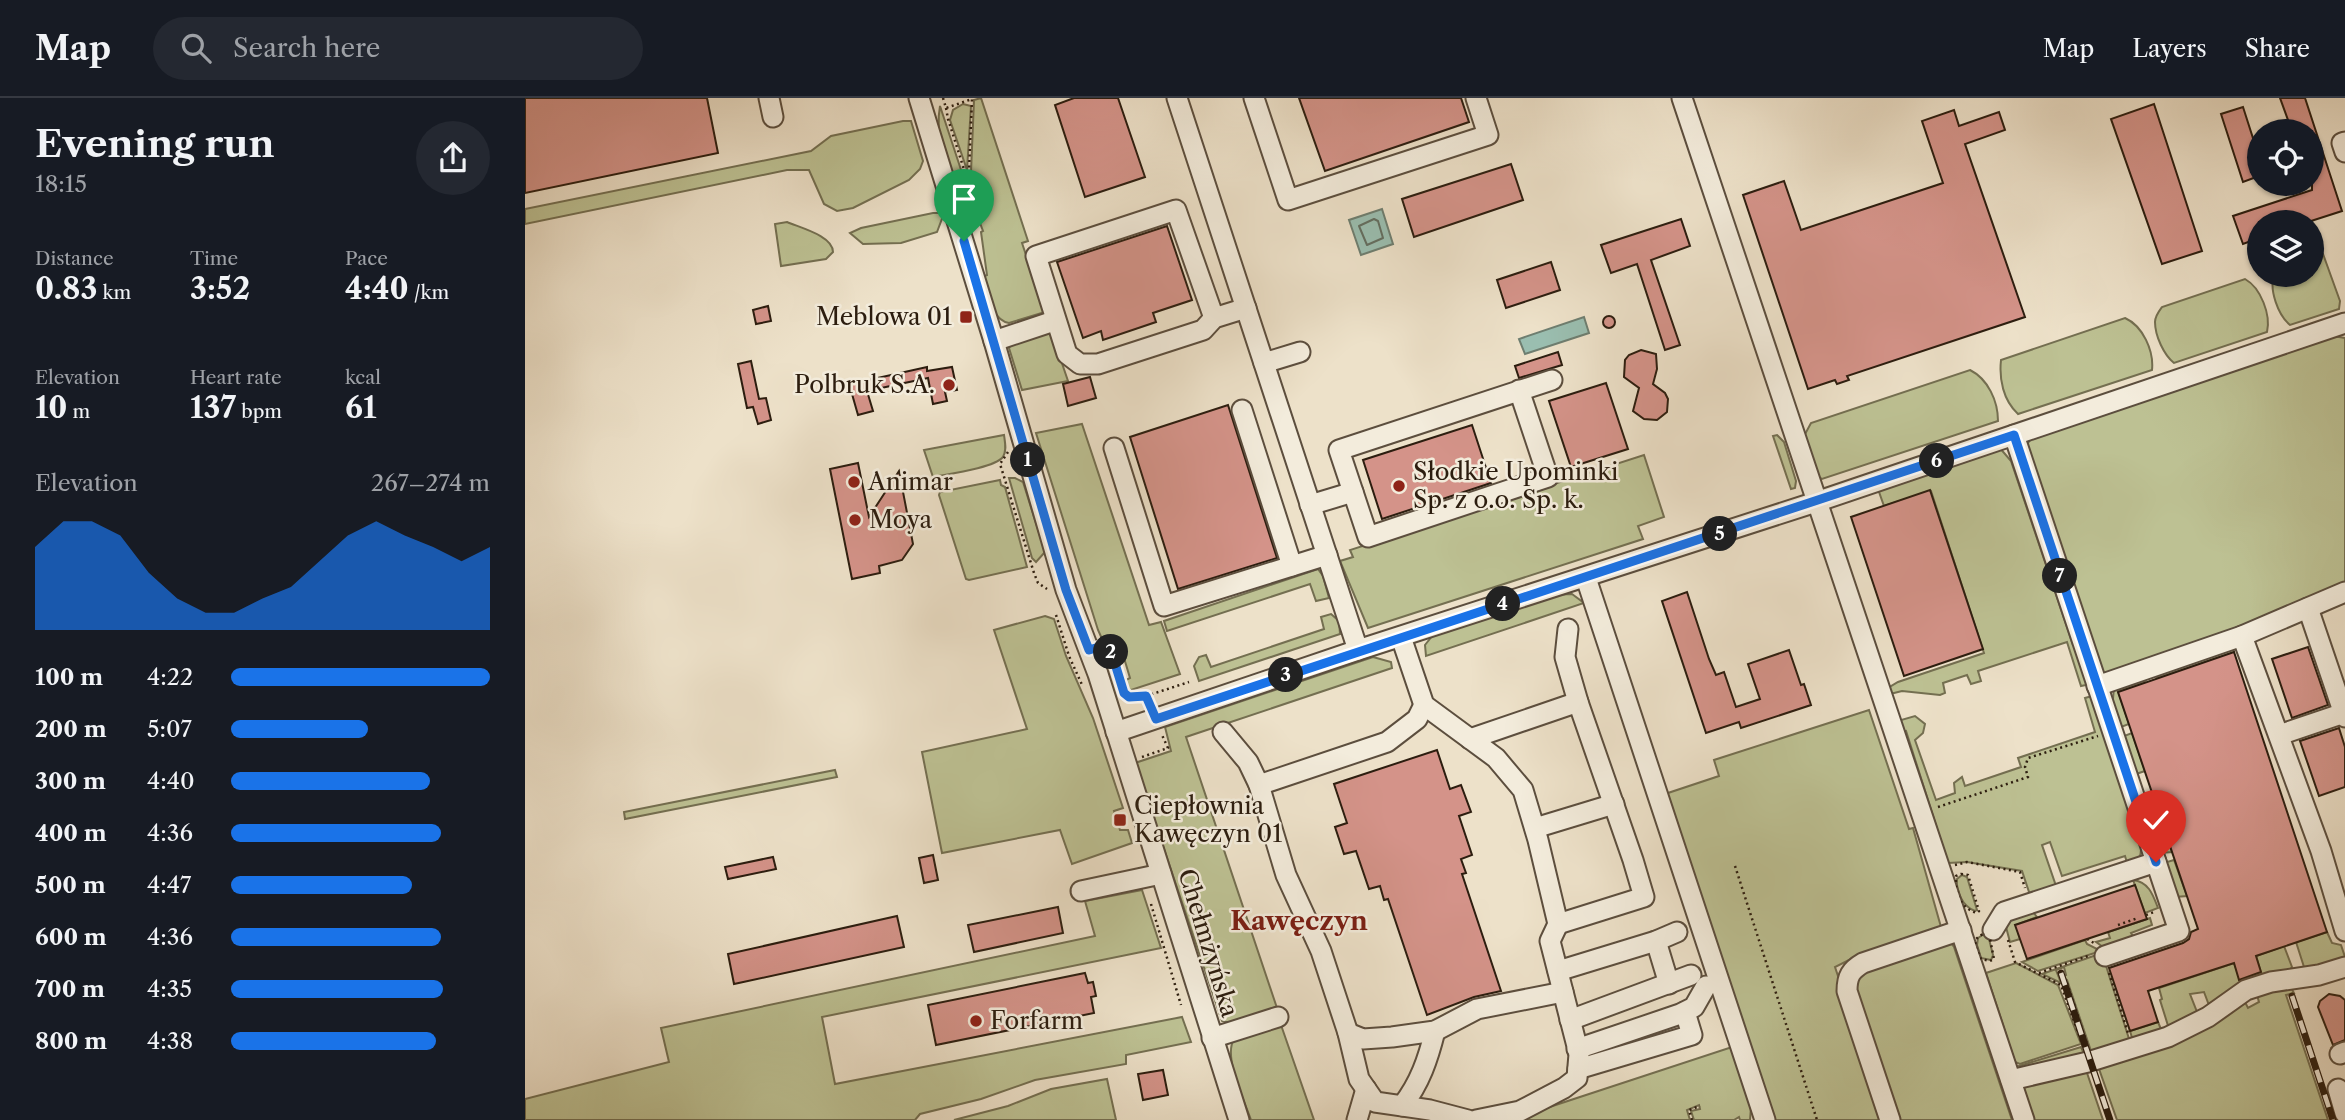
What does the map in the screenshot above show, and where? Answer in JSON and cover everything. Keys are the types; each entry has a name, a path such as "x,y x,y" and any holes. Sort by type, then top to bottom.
{"street":[{"name":"Chełmżyńska","path":"919,98 994,341 1066,590 1116,732 1238,1120"},
{"path":"1177,98 1358,650"},
{"path":"1254,98 1287,200 1488,135 1476,98"},
{"path":"1682,98 2024,1120"},
{"path":"2345,142 2342,144 2345,152"},
{"path":"1214,318 1176,210 1036,256 1067,354 1080,364 1098,364 1203,330 1214,318 1246,307"},
{"path":"994,341 1048,323"},
{"path":"1116,732 1358,650 1816,502 2345,323"},
{"path":"1264,363 1300,352"},
{"path":"1519,390 1548,477 1368,537 1339,450 1519,390 1552,380"},
{"path":"1242,410 1292,566"},
{"path":"2014,435 2179,931 2106,955"},
{"path":"1114,448 1164,606 1327,555"},
{"path":"1311,505 1353,492"},
{"path":"1586,578 1765,1120"},
{"path":"2097,686 2242,636 2345,592"},
{"path":"2279,735 2344,715 2308,608"},
{"path":"1558,924 1644,897 1565,657 1568,629"},
{"path":"2242,636 2321,851 2345,931"},
{"path":"1401,637 1424,705 1496,758 1523,790 1558,924 1550,941 1577,1049 1577,1078 1564,1088 1520,1111 1476,1120"},
{"path":"1470,739 1578,702"},
{"path":"1259,785 1387,742 1417,719 1424,705"},
{"path":"1223,732 1248,762 1259,785 1286,876 1321,951 1348,1033 1359,1079 1375,1102 1468,1120"},
{"path":"1535,828 1614,804"},
{"path":"1999,931 2004,912 2156,862"},
{"path":"1081,891 1161,874"},
{"path":"1890,1120 1847,991 1847,980 1852,969 1863,963 1961,930"},
{"path":"1557,971 1677,932"},
{"path":"1656,941 1669,984"},
{"path":"2011,1080 2090,1061 2182,1031 2208,1017 2246,990 2271,982 2319,975 2345,967"},
{"path":"1570,1020 1669,984 1698,980 1694,1007 1577,1049"},
{"path":"1348,1033 1363,1039 1435,1031 1477,1009 1563,992"},
{"path":"1578,1069 1692,1035 1685,1012"},
{"path":"1212,1038 1278,1017"},
{"path":"1402,1106 1415,1090 1427,1064 1435,1031"},
{"path":"1357,1120 1366,1089"},
{"path":"2338,1089 2345,1113"}],"path":[{"path":"946,108 968,184"},
{"path":"1089,650 1109,644 1124,693 1129,697 1146,696 1189,682"},
{"path":"1139,757 1168,748 1146,696"},
{"path":"1931,809 2028,777 2025,767 2028,758 2105,734"},
{"path":"1952,865 1967,862 2021,872 2028,898"},
{"path":"1735,866 1817,1120"},
{"path":"2118,925 2138,918"},
{"path":"1999,931 2010,945 2015,962 2061,985 2090,1061"},
{"path":"2039,973 2103,951 2133,1047"},
{"path":"2061,985 2067,982 2090,1061"},
{"path":"1692,1120 1689,1110 1700,1106"}],"shaded area":[{"path":"981,98 1028,241 1022,243 1045,312 1009,323 998,317 988,297 982,277 987,275 983,231 970,196 974,100"},
{"path":"963,104 971,106 967,170 950,120 953,110"},
{"path":"940,106 966,185 965,198 944,154 939,130"},
{"path":"911,121 923,161 920,169 909,180 853,208 837,211 824,204 809,170 787,170 525,224 525,209 811,151 831,136"},
{"path":"933,213 943,216 937,232 901,243 863,244 850,233 861,228"},
{"path":"787,222 822,237 832,246 833,252 826,259 781,266 775,224"},
{"path":"2324,257 2340,301 2339,309 2290,325 2276,302 2273,288 2324,287"},
{"path":"2245,279 2247,287 2254,287 2263,302 2267,332 2174,363 2158,339 2155,327 2157,314 2162,307"},
{"path":"2125,318 2137,327 2146,340 2152,370 2018,414 2003,389 2001,360"},
{"path":"1051,331 1068,381 1022,390 1009,348 1013,342"},
{"path":"2333,336 2345,338 2345,587 2237,631 2103,675 2025,446 2035,435"},
{"path":"1970,370 1982,379 1991,391 1998,421 1822,479 1816,475 1804,436 1811,423"},
{"path":"1082,424 1149,625 1161,622 1180,674 1128,691 1124,689 1124,681 1130,678 1124,658 1114,657 1109,642 1103,641 1098,630 1036,433"},
{"path":"1004,435 1005,452 998,461 933,477 924,450"},
{"path":"1777,435 1784,442 1796,481 1795,488 1791,489 1773,436"},
{"path":"1999,447 2011,461 2073,645 2076,645 2086,685 2081,686 2067,642 1978,671 1981,681 1971,684 1967,675 1943,683 1945,693 1940,695 1902,691 1890,694 1888,688 1898,682 1984,653 1931,491 1884,506 1878,489"},
{"path":"1644,455 1664,517 1638,526 1643,539 1368,628 1340,561 1353,557 1350,550"},
{"path":"1009,478 1023,482 1045,552 1036,562 1032,558"},
{"path":"1000,480 1005,487 1027,567 969,580 966,579 939,495 940,492"},
{"path":"1318,569 1323,576 1329,598 1316,601 1310,584 1167,631 1164,621"},
{"path":"1572,594 1584,603 1426,656 1425,645 1433,635 1551,595"},
{"path":"1331,614 1339,621 1340,634 1199,681 1194,666 1199,657 1206,655 1211,667 1324,629 1321,617"},
{"path":"1045,616 1054,619 1066,656 1093,718 1123,808 1114,811 1120,830 1128,830 1132,843 1072,864 1060,830 942,853 922,752 1027,729 994,630"},
{"path":"2233,647 2234,652 2157,678 2157,672"},
{"path":"1373,657 1391,662 1392,668 1186,737 1277,1008 1231,1023 1222,1021 1135,763 1171,751 1165,727"},
{"path":"2142,679 2145,682 2118,691 2129,724 2121,727 2112,709 2114,688"},
{"path":"2092,696 2141,846 2139,858 2128,866 2125,856 2062,876 2050,842 2042,845 2056,886 2030,895 2022,871 1967,862 1948,863 1906,731 1902,732 1899,723 1901,720 1915,716 1925,724 1923,733 1915,740 1936,800 1955,793 1954,783 1962,777 1965,786 2021,767 2018,758 2095,732 2085,698"},
{"path":"1869,710 1909,829 1913,828 1941,927 1940,930 1853,958 1835,967 1886,1120 1772,1120 1662,795 1719,776 1714,760"},
{"path":"2132,733 2145,771 2136,774 2124,736"},
{"path":"835,770 837,777 625,819 624,812"},
{"path":"2158,810 2172,852 2160,853 2148,817 2151,812"},
{"path":"2174,860 2187,896 2175,897 2164,867 2167,862"},
{"path":"1962,875 1967,877 1977,910 1975,911 1963,902 1959,893 1957,879"},
{"path":"2133,880 2147,886 2158,908 2145,913"},
{"path":"1142,890 1161,948 822,1017 835,1084 1182,1017 1191,1042 1126,1055 1126,1064 1035,1080 981,1099 920,1114 915,1120 525,1120 525,1099 669,1062 661,1028 1095,936 1085,901"},
{"path":"2033,912 2037,917 2016,925 2020,939 2010,942 2006,927 2008,921"},
{"path":"2150,918 2152,925 2131,933 2134,938 2106,949 2096,942 2110,938 2108,932"},
{"path":"2327,932 2332,943 2341,945 2345,957 2308,970 2304,967 2296,942"},
{"path":"1984,934 1988,935 1993,955 1991,960 1981,958 1977,945 1978,938"},
{"path":"2085,940 2087,944 2101,951 2038,971 2022,962"},
{"path":"1951,943 2012,1120 1896,1120 1853,992 1857,973"},
{"path":"2284,946 2292,967 2288,972 2210,1008 2204,992 2190,994 2199,1017 2170,1032 2159,988 2234,963 2240,980 2261,973 2256,956"},
{"path":"2102,953 2130,1042 2091,1051 2064,976 2064,967 2056,970 2061,983 2042,974"},
{"path":"2016,963 2058,985 2081,1044 2020,1064 2015,1062 1986,973"},
{"path":"2289,984 2294,993 2286,995 2328,1120 2117,1120 2098,1066 2243,998 2248,1008 2259,1002 2256,992"},
{"path":"2158,1022 2163,1034 2133,1041 2130,1031"},
{"path":"1281,1025 1314,1120 1251,1120 1240,1090 1231,1056 1234,1039"},
{"path":"1732,1047 1751,1107 1750,1120 1740,1120 1739,1117 1734,1120 1694,1120 1691,1111 1700,1109 1699,1105 1687,1110 1690,1120 1510,1120"},
{"path":"2081,1047 2086,1058 2025,1071 2019,1066"},
{"path":"2086,1070 2103,1120 2032,1120 2023,1087"},
{"path":"1107,1079 1116,1120 954,1120 1008,1106 1051,1089"}],"water":[{"path":"1382,209 1393,244 1361,255 1349,220"},
{"path":"1584,317 1589,333 1525,354 1519,339"}],"building":[{"path":"525,98 707,98 718,153 525,193"},
{"path":"1074,98 1118,98 1145,177 1085,197 1055,105"},
{"path":"1299,98 1461,98 1469,122 1325,171"},
{"path":"2280,98 2305,98 2312,119 2288,119"},
{"path":"2154,104 2202,251 2162,264 2111,119"},
{"path":"2243,107 2247,120 2247,180 2243,182 2221,114"},
{"path":"1954,110 1959,126 1999,112 2005,130 1965,144 2025,317 1847,376 1849,380 1837,384 1835,380 1808,389 1743,195 1784,181 1801,230 1943,183 1922,121"},
{"path":"2324,156 2342,211 2324,217 2324,210 2251,210 2294,196 2324,196"},
{"path":"1511,164 1523,200 1414,237 1402,199"},
{"path":"2247,211 2247,242 2243,244 2233,216"},
{"path":"1681,219 1690,246 1651,260 1680,345 1665,350 1637,264 1611,273 1601,245"},
{"path":"1167,226 1192,300 1153,313 1156,322 1103,340 1101,331 1083,338 1057,262"},
{"path":"1551,262 1560,290 1506,308 1497,280"},
{"path":"768,306 771,321 756,324 753,310"},
{"path":"1609,316 1615,322 1609,328 1603,322"},
{"path":"1641,350 1656,354 1657,369 1653,384 1665,393 1668,399 1667,412 1657,420 1644,419 1633,411 1639,388 1624,377 1625,360 1629,355"},
{"path":"1558,352 1562,365 1519,378 1515,366"},
{"path":"751,361 759,399 766,398 771,420 758,424 753,407 747,408 738,364"},
{"path":"927,367 927,371 952,367 957,390 945,392 947,401 933,404 928,378 867,391 873,411 858,415 852,394 848,394 846,385"},
{"path":"1090,377 1096,398 1068,406 1063,384"},
{"path":"1606,383 1628,449 1571,467 1549,401"},
{"path":"1228,405 1277,558 1178,589 1130,437"},
{"path":"1472,425 1491,483 1382,519 1363,460"},
{"path":"858,463 869,517 899,471 913,544 902,560 879,566 880,573 852,579 830,469"},
{"path":"1930,490 1983,649 1904,676 1851,517"},
{"path":"1687,592 1709,659 1716,675 1724,672 1736,707 1760,699 1748,664 1789,650 1811,705 1741,728 1739,722 1706,733 1662,601"},
{"path":"2308,647 2328,705 2292,718 2272,659"},
{"path":"2234,652 2327,932 2256,956 2261,972 2239,980 2234,963 2148,991 2158,1022 2130,1031 2109,968 2183,943 2189,939 2191,932 2198,929 2118,692"},
{"path":"2339,728 2345,747 2345,787 2319,796 2300,741"},
{"path":"1437,750 1450,789 1461,785 1471,812 1459,816 1472,855 1461,859 1466,873 1462,874 1501,991 1474,997 1427,1015 1388,899 1384,900 1380,886 1369,889 1356,851 1344,854 1335,827 1347,823 1334,784"},
{"path":"933,855 938,880 924,883 919,858"},
{"path":"773,857 776,869 728,879 725,867"},
{"path":"2135,885 2147,919 2027,959 2015,925"},
{"path":"1058,907 1063,933 974,952 968,925"},
{"path":"897,916 904,947 734,984 728,954"},
{"path":"1085,973 1088,983 1093,982 1096,996 1091,997 1094,1013 936,1045 928,1005"},
{"path":"2329,994 2345,1000 2345,1040 2333,1045 2318,1007 2320,1001"},
{"path":"1163,1070 1168,1095 1143,1100 1138,1074"}],"railway":[{"path":"2061,973 2110,1120"},
{"path":"2292,996 2333,1120"}],"place":[{"name":"Meblowa 01","path":"966,317"},
{"name":"Polbruk S.A.","path":"949,385"},
{"name":"Animar","path":"854,482"},
{"name":"Słodkie Upominki Sp. z o.o. Sp. k.","path":"1399,486"},
{"name":"Moya","path":"855,520"},
{"name":"Ciepłownia Kawęczyn 01","path":"1120,820"},
{"name":"Forfarm","path":"976,1021"}],"district":[{"name":"Kawęczyn","path":"1299,921"}],"route":[{"path":"964,241 1066,590 1089,650 1109,644 1124,693 1129,697 1146,696 1156,719 2014,435 2156,862"}]}
